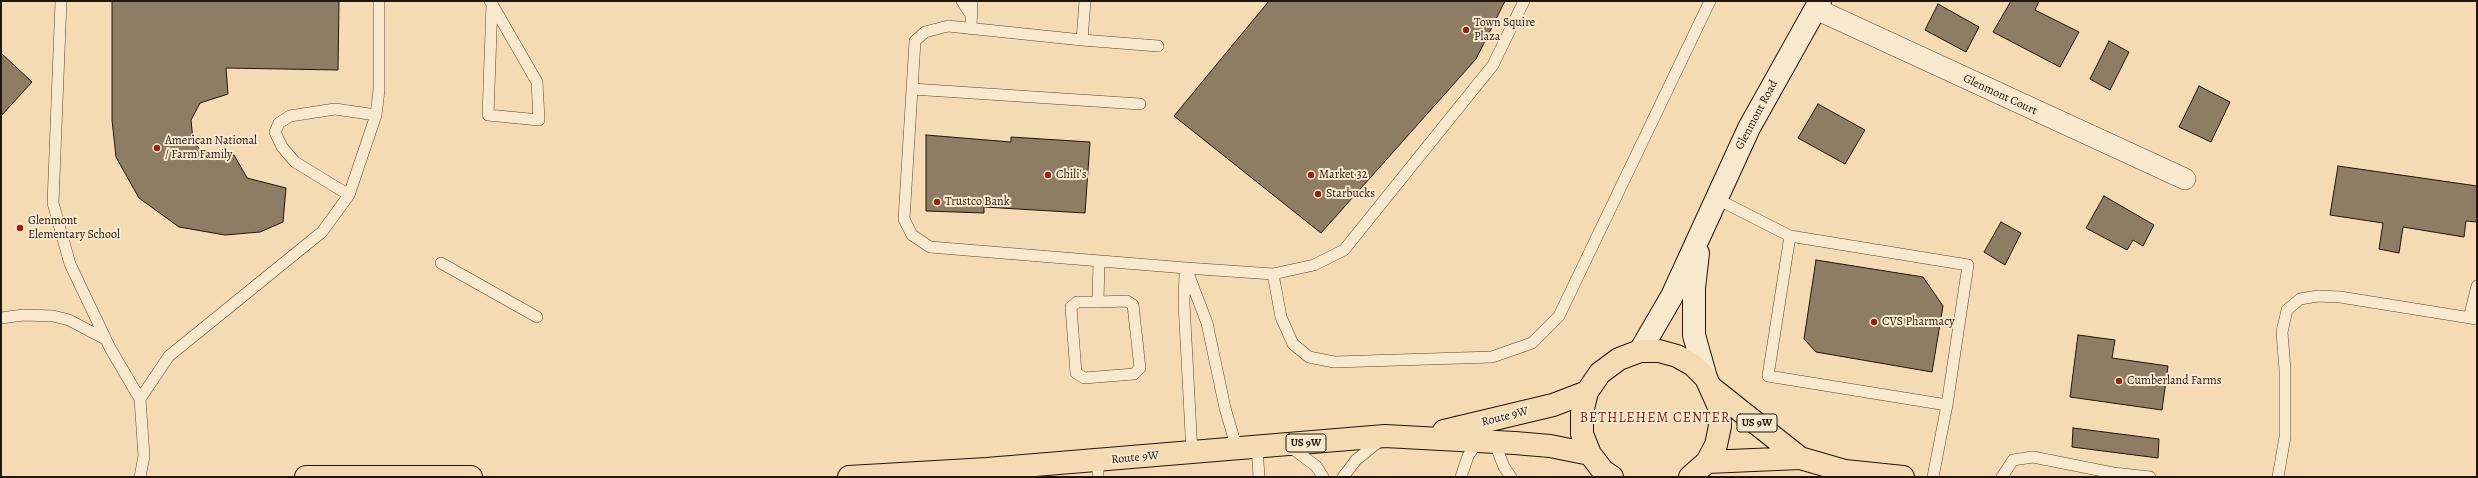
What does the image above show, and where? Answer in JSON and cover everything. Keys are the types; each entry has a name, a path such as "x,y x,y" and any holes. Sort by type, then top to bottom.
{"main road":[{"name":"Glenmont Road","path":"1640,351 1672,296 1700,232 1750,128 1818,5"},
{"name":"Glenmont Road","path":"1700,232 1694,288 1694,335 1709,384"},
{"path":"1612,477 1603,471 1590,454 1582,434 1582,413 1587,392 1600,373 1618,359 1640,351 1659,351 1677,356 1693,365 1709,384 1719,407 1720,426 1716,445 1697,472"},
{"name":"US 9W","path":"1709,384 1800,458 1845,474 1903,477"},
{"name":"Route 9W","path":"1421,436 1520,414 1587,392"},
{"name":"Route 9W","path":"850,477 1098,469 1192,453 1385,436 1421,436 1550,446 1590,454"},
{"name":"US 9W","path":"1697,472 1800,458"},
{"path":"306,477 471,477"}],"street":[{"name":"Glenmont Court","path":"1818,5 2185,179"}],"lane":[{"path":"61,1 53,203 58,228 70,264 105,339 140,399 144,456 140,477"},
{"path":"140,399 169,356 322,232 349,195 376,115 379,90 379,1"},
{"path":"962,1 971,15"},
{"path":"971,29 972,1"},
{"path":"1082,40 1085,1"},
{"path":"1158,46 1082,40 948,26 925,32 915,41 904,219 912,235 930,247 1186,268 1273,274 1314,265 1344,250 1493,66 1524,1"},
{"path":"1273,274 1281,317 1293,344 1310,357 1334,362 1492,356 1532,343 1559,316 1710,1"},
{"path":"491,2 537,82 539,120 488,115 491,2"},
{"path":"912,89 1140,104"},
{"path":"349,195 295,162 282,147 275,132 278,123 290,116 334,109 376,115"},
{"path":"1717,198 1790,236 1968,265 1947,405 1933,477"},
{"path":"1790,236 1768,376 1947,405"},
{"path":"1098,302 1099,261"},
{"path":"441,263 538,317"},
{"path":"1186,268 1207,323 1225,408 1247,448 1258,477"},
{"path":"1186,268 1184,303 1192,453"},
{"path":"2278,477 2285,437 2285,370 2282,332 2287,310 2300,299 2318,296 2473,319 2477,286"},
{"path":"1127,301 1133,305 1140,368 1134,374 1084,378 1076,373 1071,307 1077,302 1098,302 1127,301"},
{"path":"1,318 23,315 53,316 69,320 105,339"},
{"path":"1342,477 1356,460 1385,436"},
{"path":"1461,477 1468,456 1487,441 1510,477"},
{"path":"1287,444 1316,466 1323,477"},
{"path":"2002,477 2013,460 2033,457 2113,473 2150,477"}],"building":[{"path":"112,1 339,1 338,70 226,68 228,94 200,103 191,120 193,140 204,155 222,158 234,155 247,178 286,188 283,222 260,232 225,235 179,227 139,198 116,157 112,120"},
{"name":"Market 32","path":"1269,1 1505,1 1476,59 1321,233 1174,116"},
{"path":"2011,1 2039,1 2035,10 2079,32 2060,67 1993,32"},
{"path":"1938,4 1979,27 1966,52 1925,30"},
{"path":"2109,41 2129,52 2110,90 2090,79"},
{"path":"1,53 32,82 1,116"},
{"path":"2199,86 2230,102 2211,142 2179,127"},
{"path":"1818,104 1865,130 1845,164 1798,138"},
{"path":"926,135 1011,142 1011,137 1090,142 1085,213 984,207 984,213 926,211"},
{"path":"2338,166 2477,186 2477,222 2466,221 2464,237 2403,227 2399,253 2379,249 2383,223 2330,215"},
{"path":"2104,196 2154,225 2143,246 2133,240 2127,250 2086,228"},
{"path":"2001,222 2021,233 2005,265 1984,252"},
{"name":"CVS Pharmacy","path":"1816,260 1923,277 1943,306 1932,372 1816,352 1804,339"},
{"name":"Cumberland Farms","path":"2078,335 2115,340 2112,358 2168,366 2162,410 2070,397"},
{"path":"2073,428 2159,439 2158,458 2072,447"}],"place":[{"name":"Town Squire Plaza","path":"1466,30"},
{"name":"American National / Farm Family","path":"157,148"},
{"name":"Chili's","path":"1048,175"},
{"name":"Market 32","path":"1311,175"},
{"name":"Starbucks","path":"1318,194"},
{"name":"Trustco Bank","path":"937,202"},
{"name":"Glenmont Elementary School","path":"20,228"},
{"name":"CVS Pharmacy","path":"1874,322"},
{"name":"Cumberland Farms","path":"2119,381"}],"district":[{"name":"BETHLEHEM CENTER","path":"1655,419"}]}
